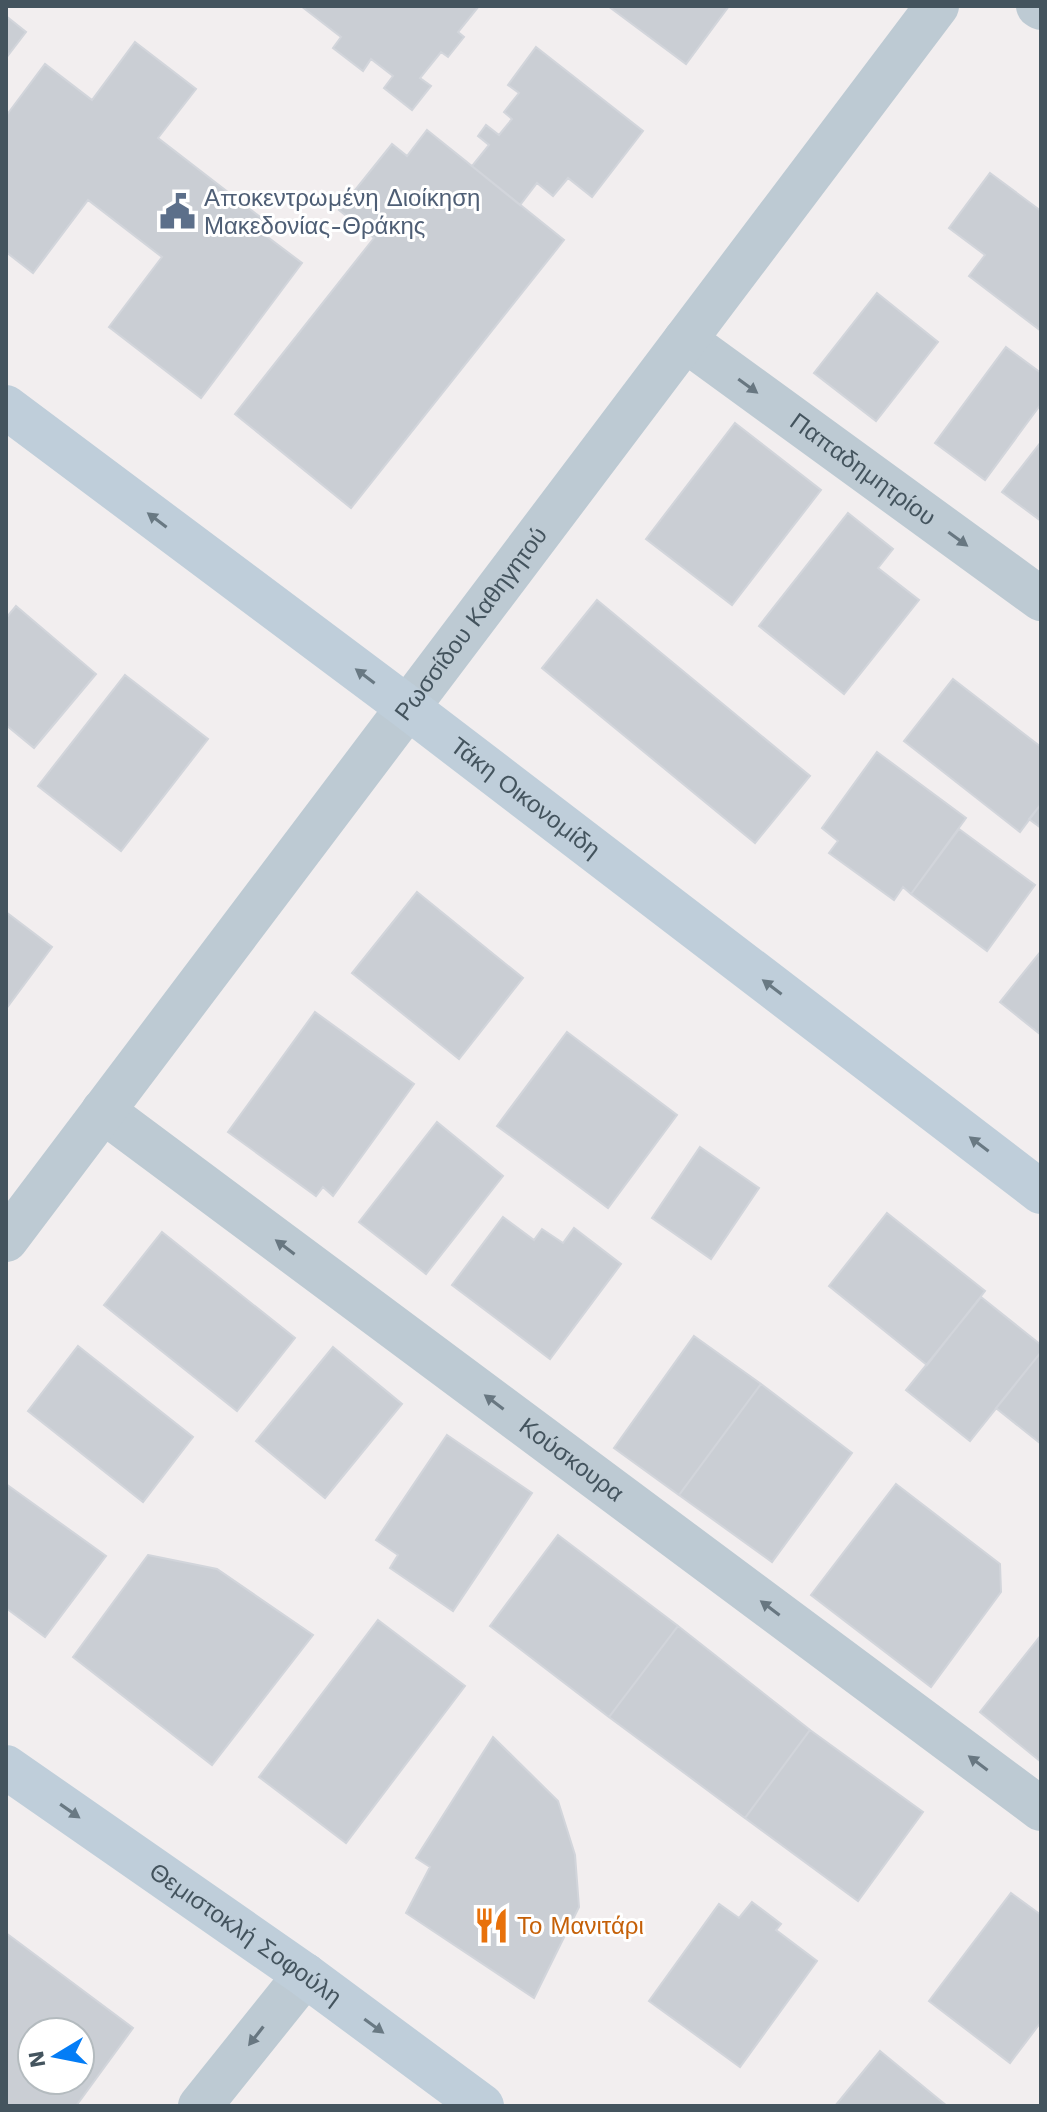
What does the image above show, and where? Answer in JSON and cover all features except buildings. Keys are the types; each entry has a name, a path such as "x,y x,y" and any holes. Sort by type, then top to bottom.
{"main road":[{"name":"Τάκη Οικονομίδη","path":"6,407 407,707 1041,1192"},
{"name":"Θεμιστοκλή Σοφούλη","path":"6,1767 305,1975 482,2106"}],"street":[{"name":"Ρωσσίδου Καθηγητού","path":"6,1240 937,6"},
{"name":"Παπαδημητρίου","path":"685,340 1041,599"},
{"name":"Κούσκουρα","path":"103,1111 1041,1809"},
{"path":"200,2106 305,1975"}],"place":[{"name":"Αποκεντρωμένη Διοίκηση Μακεδονίας-Θράκης","path":"178,212"},
{"name":"Το Μανιτάρι","path":"491,1926"}]}
